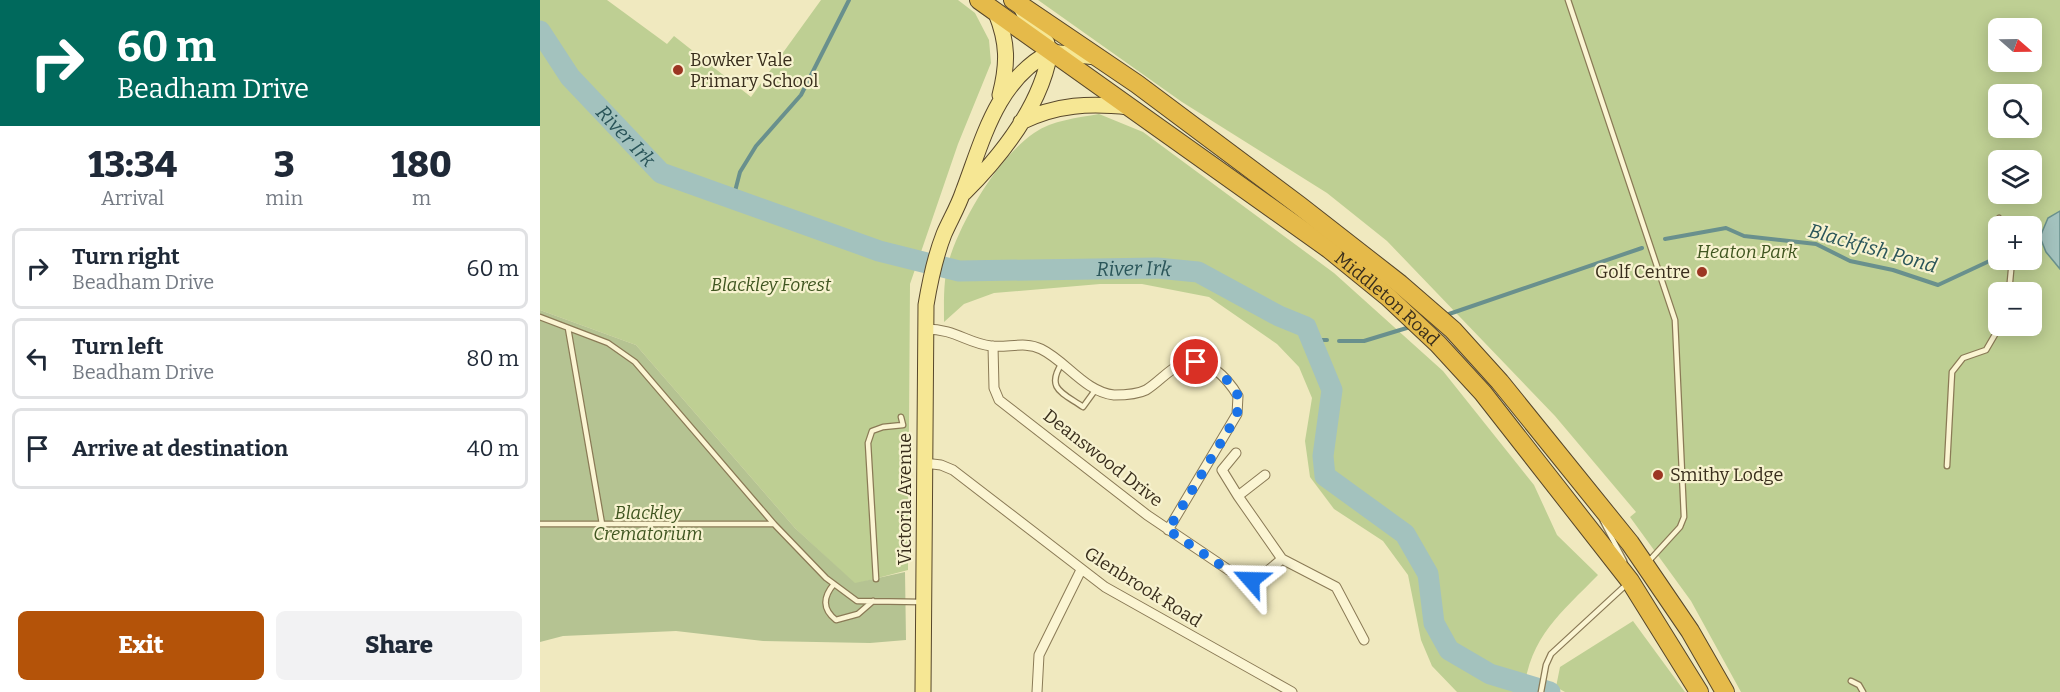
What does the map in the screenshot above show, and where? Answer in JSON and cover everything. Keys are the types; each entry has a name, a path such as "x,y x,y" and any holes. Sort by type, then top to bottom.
{"highway":[{"name":"Middleton Road","path":"979,0 1329,249 1388,297 1438,344 1483,393 1630,581 1699,692"},
{"name":"Middleton Road","path":"1017,3 1098,58 1353,247 1453,330 1500,382 1597,501 1645,565 1690,631 1725,692"}],"main road":[{"path":"1017,3 1050,52"},
{"path":"963,194 974,157 998,104 1005,76 1007,51 1004,32 996,13"},
{"path":"998,104 1026,68 1050,52 1098,58"},
{"path":"963,194 986,171 1021,122 1038,92 1050,52"},
{"path":"1021,122 1046,111 1071,105 1132,107"},
{"name":"Victoria Avenue","path":"923,692 926,305 936,255 963,194"}],"street":[{"path":"926,329 946,329 993,346 1034,346 1097,388 1114,394 1144,391 1182,364 1196,362 1217,371 1238,396 1239,407 1232,424 1168,530"},
{"name":"Deanswood Drive","path":"993,346 993,388 999,400 1168,530 1246,580 1258,579 1282,559"},
{"path":"1236,453 1222,470 1238,496 1282,559 1336,587 1364,640"},
{"name":"Glenbrook Road","path":"924,463 941,465 953,470 1106,587 1292,692"},
{"path":"1238,496 1265,475"},
{"path":"1037,692 1039,655 1081,570"}],"lane":[{"path":"1540,692 1546,665 1559,645 1611,601 1680,527 1684,517 1674,320 1568,0"},
{"path":"540,317 608,343 635,362 774,524 834,584 857,601 924,602"},
{"path":"568,328 602,524"},
{"path":"1947,466 1952,372 1963,358 1986,350 1994,336"},
{"path":"1062,363 1054,382 1058,390 1083,407 1097,388"},
{"path":"876,579 869,436 872,431 883,427 903,425 900,417"},
{"path":"1597,501 1605,529 1620,551 1630,581"},
{"path":"540,524 774,524"},
{"path":"834,584 827,592 825,604 828,614 836,620 858,614 873,601"},
{"path":"1851,681 1859,685 1863,692"}],"green space":[{"name":"Blackley Forest","path":"540,0 607,0 667,44 674,36 751,97 821,0 958,0 975,13 989,40 991,63 958,144 910,284 908,570 855,584 795,528 636,345 540,310"},
{"name":"Heaton Park","path":"1038,0 2060,0 2060,692 1741,692 1691,601 1630,517 1636,512 1555,416 1387,241 1327,193 1182,102"},
{"path":"1099,114 1143,132 1334,273 1443,371 1534,485 1557,535 1598,575 1560,614 1540,641 1527,673 1524,692 1457,692 1432,666 1421,640 1408,575 1383,541 1334,509 1310,477 1305,441 1312,398 1299,367 1277,344 1209,297 1142,284 1100,284 994,293 964,304 944,322 945,279 948,262 974,204 996,171 1021,143 1041,129 1065,120"},
{"name":"Blackley Crematorium","path":"540,310 636,345 795,528 855,583 905,572 906,640 870,643 763,641 676,631 563,636 540,642"},
{"path":"1633,621 1685,692 1565,692 1556,687 1560,667"}],"water":[{"path":"2060,211 2060,269 2046,252 2042,242 2042,232 2048,218"}],"waterway":[{"path":"733,199 740,172 756,146 801,95 849,0"},
{"name":"River Irk","path":"540,31 570,77 661,173 879,251 959,271 1157,268 1198,272 1279,316 1306,327 1332,390 1323,456 1325,476 1405,534 1428,574 1434,623 1449,650 1490,674 1550,692"},
{"name":"Blackfish Pond","path":"1665,239 1726,228 1744,236 1816,244 1850,261 1893,270 1938,285 1988,262"},
{"name":"Blackfish Pond","path":"1449,314 1642,248"},
{"name":"Blackfish Pond","path":"1339,341 1364,341 1410,327"},
{"path":"1311,340 1327,340"}],"place":[{"name":"Bowker Vale Primary School","path":"678,70"},
{"name":"Golf Centre","path":"1702,272"},
{"name":"Smithy Lodge","path":"1658,475"}],"route":[{"path":"1196,362 1217,371 1238,396 1239,407 1232,424 1168,530 1239,577 1251,580"}]}
